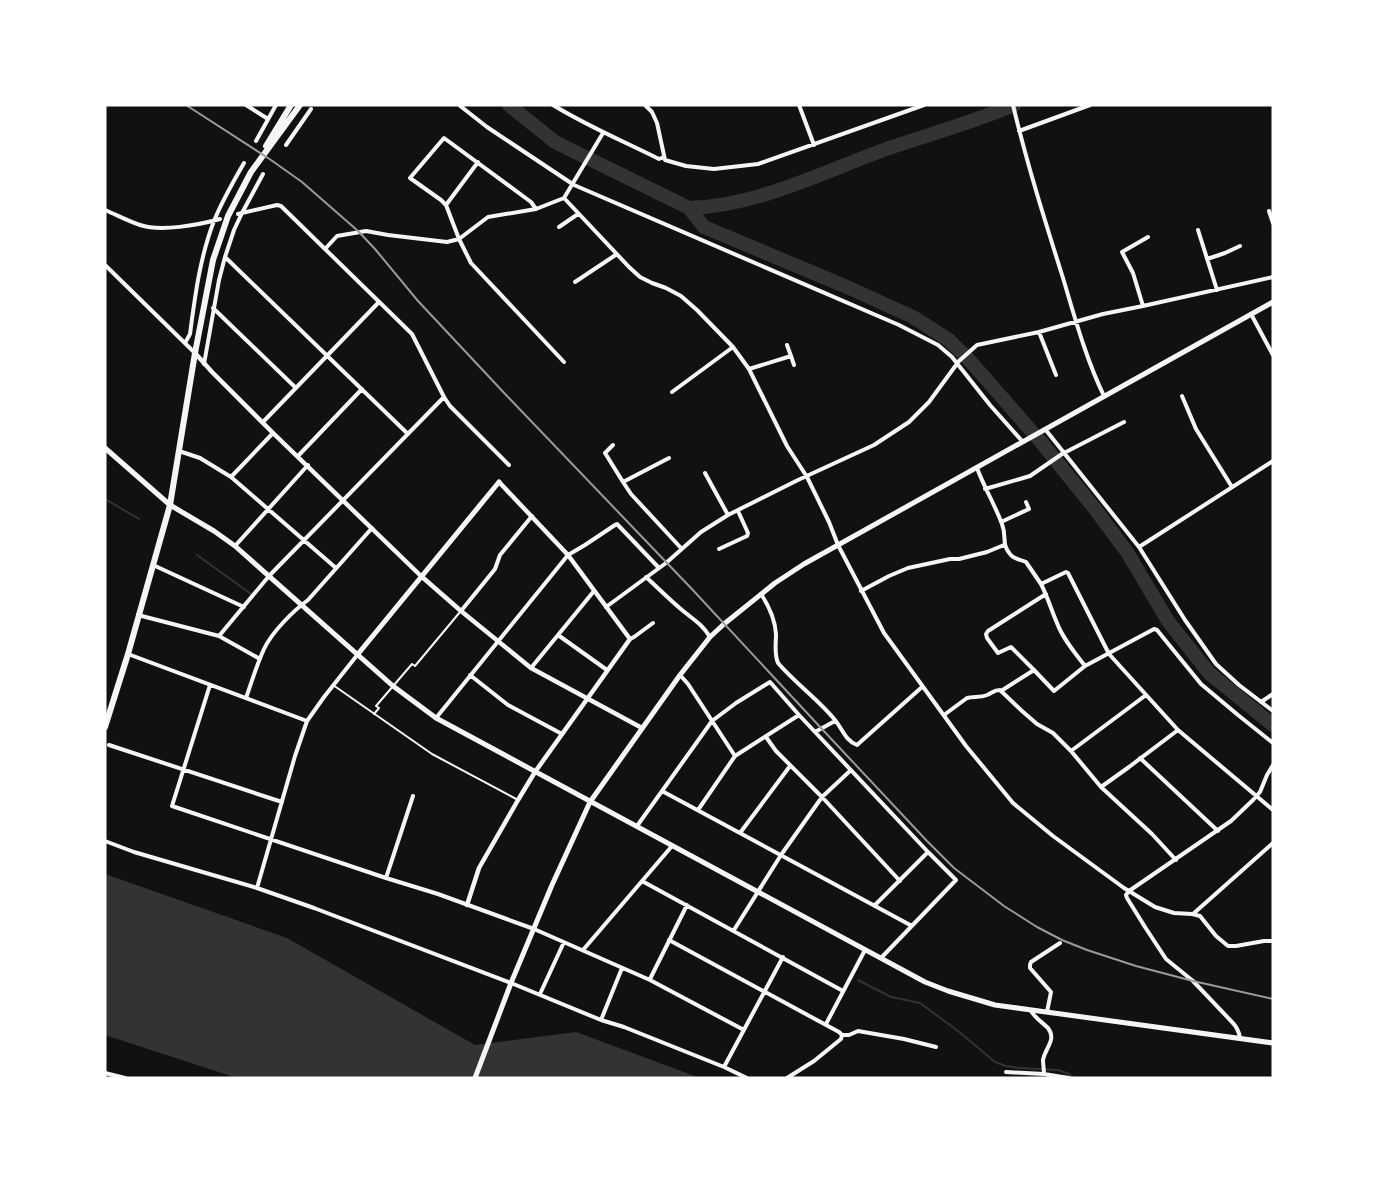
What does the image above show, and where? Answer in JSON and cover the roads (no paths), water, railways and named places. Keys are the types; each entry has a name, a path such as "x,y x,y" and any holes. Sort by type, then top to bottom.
{"highway":[{"path":"105,727 170,505 213,260 228,216 251,172 283,120 289,105"},
{"path":"283,120 300,105"}],"main road":[{"path":"475,1078 510,986 561,864 590,802 680,675 710,637 761,594 796,569 1273,302"},
{"path":"105,448 170,505 235,546 393,686 436,718 924,982 995,1005 1273,1043"},
{"path":"358,654 499,482"}],"street":[{"path":"246,105 268,119"},
{"path":"256,141 276,105"},
{"path":"459,105 487,127 574,184 913,331 938,345 958,362 990,405 1026,440"},
{"path":"553,105 603,134 659,159 664,157"},
{"path":"645,105 652,112 657,123 664,157 667,161 714,169 758,164 924,105"},
{"path":"800,105 814,145"},
{"path":"1013,105 1028,166 1076,320 1095,379 1104,396"},
{"path":"1019,130 1090,105"},
{"path":"286,145 311,109"},
{"path":"325,249 337,236 358,231 447,242 459,239 488,218 536,209 564,198 603,134"},
{"path":"536,209 531,202 444,138 410,178 446,205 471,263 564,362"},
{"path":"446,205 478,162"},
{"path":"185,343 189,334 200,270 214,221 244,163"},
{"path":"204,364 213,308 225,257 240,214 263,174"},
{"path":"564,198 640,276 681,296 733,346 749,369 787,446 807,477 838,545 884,633 966,746 1013,803 1053,836 1129,891 1155,907 1174,913 1192,914 1203,919 1216,936 1228,946 1264,940 1273,941"},
{"path":"240,214 281,206 412,334 450,406 509,465"},
{"path":"105,210 140,225 151,227 187,225 220,219"},
{"path":"1269,211 1273,223"},
{"path":"559,227 578,214"},
{"path":"1198,230 1217,290"},
{"path":"1143,306 1122,252 1148,237"},
{"path":"1208,260 1240,246"},
{"path":"575,282 617,254"},
{"path":"225,257 408,434"},
{"path":"105,265 273,433 421,576 461,611 531,668 642,728"},
{"path":"606,607 659,568 700,532 728,515 874,446 909,422 929,402 958,362 977,345 1039,332 1076,320 1273,277"},
{"path":"263,423 380,302"},
{"path":"213,308 296,388"},
{"path":"1251,314 1273,355"},
{"path":"1039,332 1056,375"},
{"path":"787,345 794,365"},
{"path":"672,392 733,346"},
{"path":"749,369 790,356"},
{"path":"298,456 362,389"},
{"path":"1182,396 1196,429 1232,487"},
{"path":"219,636 269,576 444,397"},
{"path":"985,489 1030,476 1063,453 1124,422"},
{"path":"1043,430 1139,548 1216,664 1273,711"},
{"path":"231,477 273,433"},
{"path":"613,445 605,453 623,482 631,494 681,548"},
{"path":"179,451 200,458 231,477 336,568"},
{"path":"623,482 669,458"},
{"path":"1139,548 1273,461"},
{"path":"235,546 308,465"},
{"path":"977,468 1005,533 1004,545 1013,558 1026,562 1041,584 1057,624 1085,666"},
{"path":"705,473 728,515"},
{"path":"499,482 568,555 630,639"},
{"path":"1001,522 1029,510 1026,502"},
{"path":"719,549 747,536 748,533 738,511"},
{"path":"374,714 380,708 376,706 412,664 415,666 495,569 500,555 532,516"},
{"path":"436,718 568,555 617,524 659,568"},
{"path":"246,698 270,638 308,600 372,528"},
{"path":"861,591 908,568 959,559 1004,545"},
{"path":"153,565 244,607"},
{"path":"1041,584 1068,573 1108,654 1178,730 1273,810"},
{"path":"646,577 685,613 704,627 710,637"},
{"path":"531,668 594,591"},
{"path":"761,594 773,617 778,663 835,720 846,738 857,745 922,687"},
{"path":"1046,594 986,634 998,653 1011,646 1054,691 1085,666 1154,629 1201,684 1273,743"},
{"path":"138,615 219,636 260,659"},
{"path":"467,905 479,868 535,772 630,639 653,623"},
{"path":"558,635 607,670"},
{"path":"128,654 307,721"},
{"path":"257,888 307,721 358,654"},
{"path":"1001,691 1034,670"},
{"path":"470,675 508,705 562,734"},
{"path":"680,675 735,756"},
{"path":"637,827 712,721 770,682 814,732 956,880 881,958"},
{"path":"210,685 172,806 438,894 534,929 650,980 744,1030"},
{"path":"333,685 432,754 518,800"},
{"path":"944,715 971,697 985,696 997,689 1001,691 1037,724 1053,733 1101,787 1152,834 1176,860"},
{"path":"1261,702 1273,694"},
{"path":"1071,751 1146,695"},
{"path":"105,698 113,700"},
{"path":"698,810 735,756 799,715"},
{"path":"814,732 835,720"},
{"path":"1101,787 1178,730"},
{"path":"766,737 790,766 900,880"},
{"path":"109,745 282,802"},
{"path":"1140,758 1218,831"},
{"path":"1240,1038 1237,1028 1194,981 1166,958 1126,895 1218,831 1242,811 1257,796 1273,765"},
{"path":"740,833 790,766"},
{"path":"734,930 781,855 822,797 851,770"},
{"path":"662,791 912,926"},
{"path":"386,878 413,796"},
{"path":"105,841 314,908 510,986 540,994 747,1078"},
{"path":"1192,914 1273,843"},
{"path":"583,951 672,846"},
{"path":"875,905 928,852"},
{"path":"642,881 843,991"},
{"path":"650,980 687,905"},
{"path":"669,940 826,1024 842,1035 858,1031 936,1047"},
{"path":"540,994 564,942"},
{"path":"1047,1013 1051,992 1030,968 1030,965 1031,962 1060,943"},
{"path":"826,1024 865,950"},
{"path":"724,1067 783,957"},
{"path":"601,1020 622,968"},
{"path":"1031,1011 1051,1035 1051,1041 1043,1059 1044,1071"},
{"path":"787,1078 814,1061 841,1039 842,1035"},
{"path":"1006,1072 1044,1071 1069,1078"},
{"path":"105,1073 125,1078"}],"waterway":[{"path":"509,105 555,142 689,208 715,206 766,194 1014,105"},
{"path":"689,208 704,227 913,317 949,340 1041,442 1095,509 1127,552 1168,621 1209,673 1273,725"},
{"path":"105,499 139,519"},
{"path":"197,555 251,594"},
{"path":"858,980 891,997 920,1003 995,1062 1019,1068 1058,1070 1074,1078"}],"railway":[{"path":"186,105 302,182 358,231 418,301 954,868 1004,906 1062,940 1136,966 1273,999"}]}
